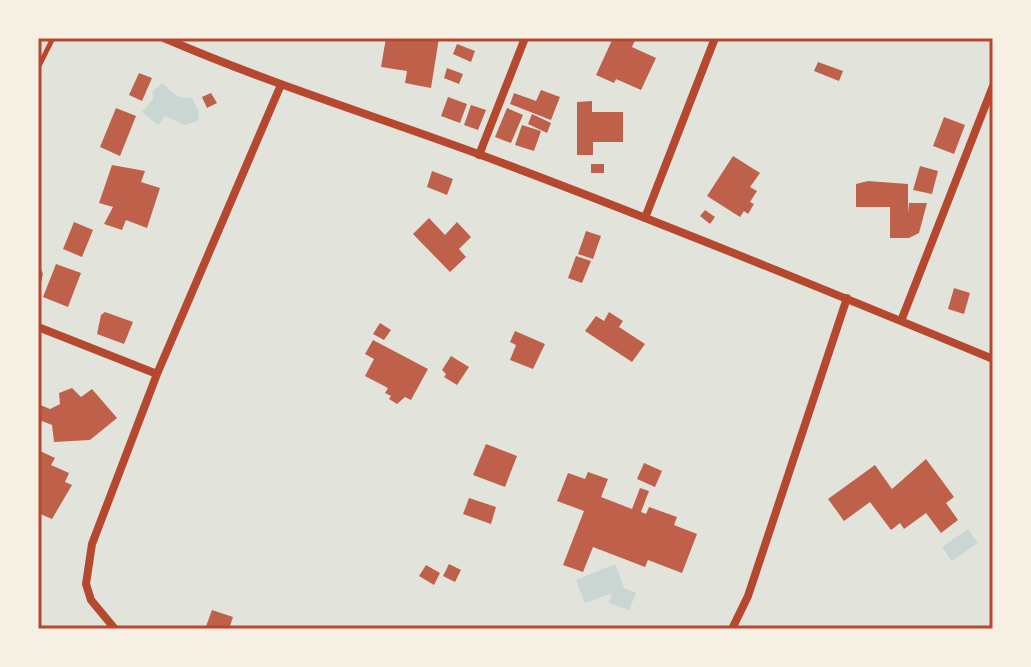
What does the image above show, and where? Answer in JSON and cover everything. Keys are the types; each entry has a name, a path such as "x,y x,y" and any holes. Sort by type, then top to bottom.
{"street":[{"path":"164,38 181,42 280,87 479,155 645,218 993,359"},
{"path":"479,155 525,38"},
{"path":"645,218 715,38"},
{"path":"901,321 993,86"},
{"path":"115,629 91,600 87,570 92,544 157,374 280,87"},
{"path":"732,629 748,596 847,298"},
{"path":"38,327 157,374"}],"lane":[{"path":"38,68 53,38"}],"shaded area":[{"path":"38,38 993,38 993,629 38,629"},
{"path":"162,83 178,97 192,98 199,112 198,121 185,125 165,116 158,125 142,112 154,98 152,92"},
{"path":"968,529 978,543 952,561 942,547"},
{"path":"615,564 624,588 636,593 629,610 609,603 612,593 585,603 576,580"}],"building":[{"path":"386,38 439,38 431,88 405,83 407,71 381,67"},
{"path":"613,38 636,38 632,47 656,58 641,90 616,79 614,83 596,75"},
{"path":"457,44 475,51 471,62 453,54"},
{"path":"818,62 843,71 839,81 814,71"},
{"path":"447,68 463,74 459,84 444,78"},
{"path":"139,73 152,78 142,101 129,95"},
{"path":"541,90 560,97 551,120 510,104 514,93 536,101"},
{"path":"211,93 217,103 207,108 202,97"},
{"path":"448,97 467,104 460,123 441,116"},
{"path":"592,101 592,112 623,112 623,142 593,142 593,155 577,155 577,102"},
{"path":"471,105 486,110 478,130 464,125"},
{"path":"116,108 136,116 120,156 100,147"},
{"path":"507,108 523,115 511,143 495,137"},
{"path":"532,114 551,123 547,133 528,124"},
{"path":"944,117 965,125 954,154 933,146"},
{"path":"522,125 541,131 534,151 515,145"},
{"path":"733,156 760,173 750,187 757,191 750,202 754,204 748,214 744,211 740,217 707,196"},
{"path":"591,164 604,164 604,173 591,173"},
{"path":"112,165 145,171 141,182 160,188 147,228 126,220 122,230 104,224 113,207 99,203"},
{"path":"920,166 938,171 932,194 913,190"},
{"path":"432,171 453,179 447,195 427,187"},
{"path":"868,181 908,184 908,213 909,203 927,203 919,233 909,238 890,238 890,207 856,207 856,184"},
{"path":"705,210 715,217 710,224 700,216"},
{"path":"429,218 445,235 457,222 471,237 459,249 466,257 450,272 413,234"},
{"path":"74,222 93,230 82,257 63,249"},
{"path":"586,231 601,236 593,259 578,254"},
{"path":"576,256 591,261 582,283 568,278"},
{"path":"38,262 43,274 39,291 38,291"},
{"path":"56,264 81,273 68,307 43,297"},
{"path":"954,288 970,293 964,314 948,309"},
{"path":"105,312 133,322 124,344 97,334 101,315"},
{"path":"609,312 623,321 619,327 645,344 632,362 585,331 596,316 604,321"},
{"path":"380,323 391,330 384,340 373,334"},
{"path":"515,331 545,344 533,369 510,360 516,345 510,342"},
{"path":"373,340 428,369 411,400 405,397 397,404 385,393 388,388 365,376 374,359 365,354"},
{"path":"451,356 469,367 457,385 444,377 446,374 442,370"},
{"path":"72,388 81,397 92,389 117,418 90,440 54,442 52,425 42,421 38,431 38,404 50,409 60,404 59,393"},
{"path":"486,444 517,456 505,487 473,475"},
{"path":"40,451 55,458 51,465 69,473 65,482 72,485 52,519 38,513"},
{"path":"926,459 954,497 946,503 958,520 941,533 926,513 904,529 900,523 891,530 870,502 844,521 828,499 875,465 892,489"},
{"path":"644,463 662,471 655,487 637,479"},
{"path":"588,472 608,479 601,497 632,509 640,488 649,491 641,512 646,514 649,507 677,517 674,525 697,534 682,573 648,560 645,567 593,547 583,572 563,565 584,511 557,501 568,473 585,479"},
{"path":"469,498 496,507 491,524 463,514"},
{"path":"449,564 461,570 455,582 443,576"},
{"path":"426,565 440,573 434,585 419,576"},
{"path":"212,610 233,617 229,629 205,629"}]}
